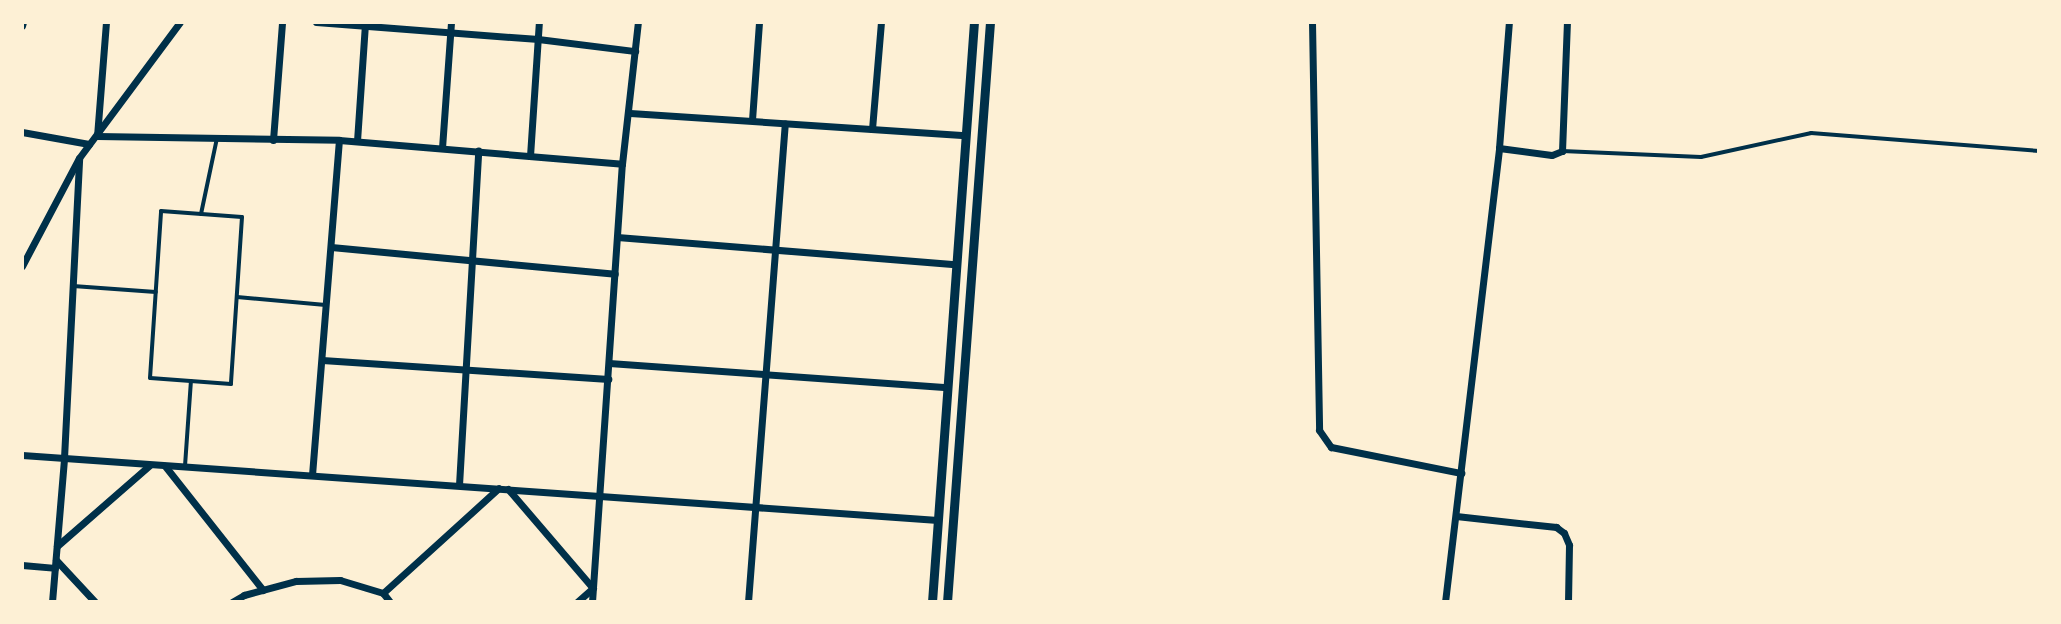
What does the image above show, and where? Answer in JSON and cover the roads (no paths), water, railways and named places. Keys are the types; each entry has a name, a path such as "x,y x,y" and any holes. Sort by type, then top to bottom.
{"street":[{"path":"97,136 106,22"},
{"path":"22,266 79,158 180,22"},
{"path":"273,140 282,22"},
{"path":"316,22 538,39 635,51"},
{"path":"442,148 451,22"},
{"path":"530,156 539,22"},
{"path":"592,602 622,164 638,22"},
{"path":"752,120 759,22"},
{"path":"872,129 881,22"},
{"path":"932,602 974,22"},
{"path":"947,602 990,22"},
{"path":"1312,22 1319,430 1331,447 1461,473"},
{"path":"1445,602 1499,148 1509,22"},
{"path":"1499,148 1552,155 1562,151 1567,22"},
{"path":"357,141 365,24"},
{"path":"630,113 965,135"},
{"path":"748,602 785,123"},
{"path":"22,132 89,144"},
{"path":"97,136 339,140 622,164"},
{"path":"312,475 339,140"},
{"path":"459,485 478,151"},
{"path":"52,602 64,458 79,158"},
{"path":"617,237 955,264"},
{"path":"331,247 615,274"},
{"path":"322,360 608,379"},
{"path":"609,363 947,387"},
{"path":"22,455 938,520"},
{"path":"57,546 150,465"},
{"path":"165,466 263,590"},
{"path":"504,488 593,588"},
{"path":"383,593 504,488"},
{"path":"1456,516 1556,527 1569,545 1568,602"},
{"path":"22,565 56,564 95,602"},
{"path":"232,602 296,581 340,580 383,593 390,602"},
{"path":"577,602 593,588"}],"lane":[{"path":"1562,151 1701,157 1811,133 2039,151"},
{"path":"201,214 217,138"},
{"path":"161,211 242,217 231,384 150,378 156,292 161,211"},
{"path":"73,286 156,292"},
{"path":"237,297 326,305"},
{"path":"185,467 191,381"}]}
